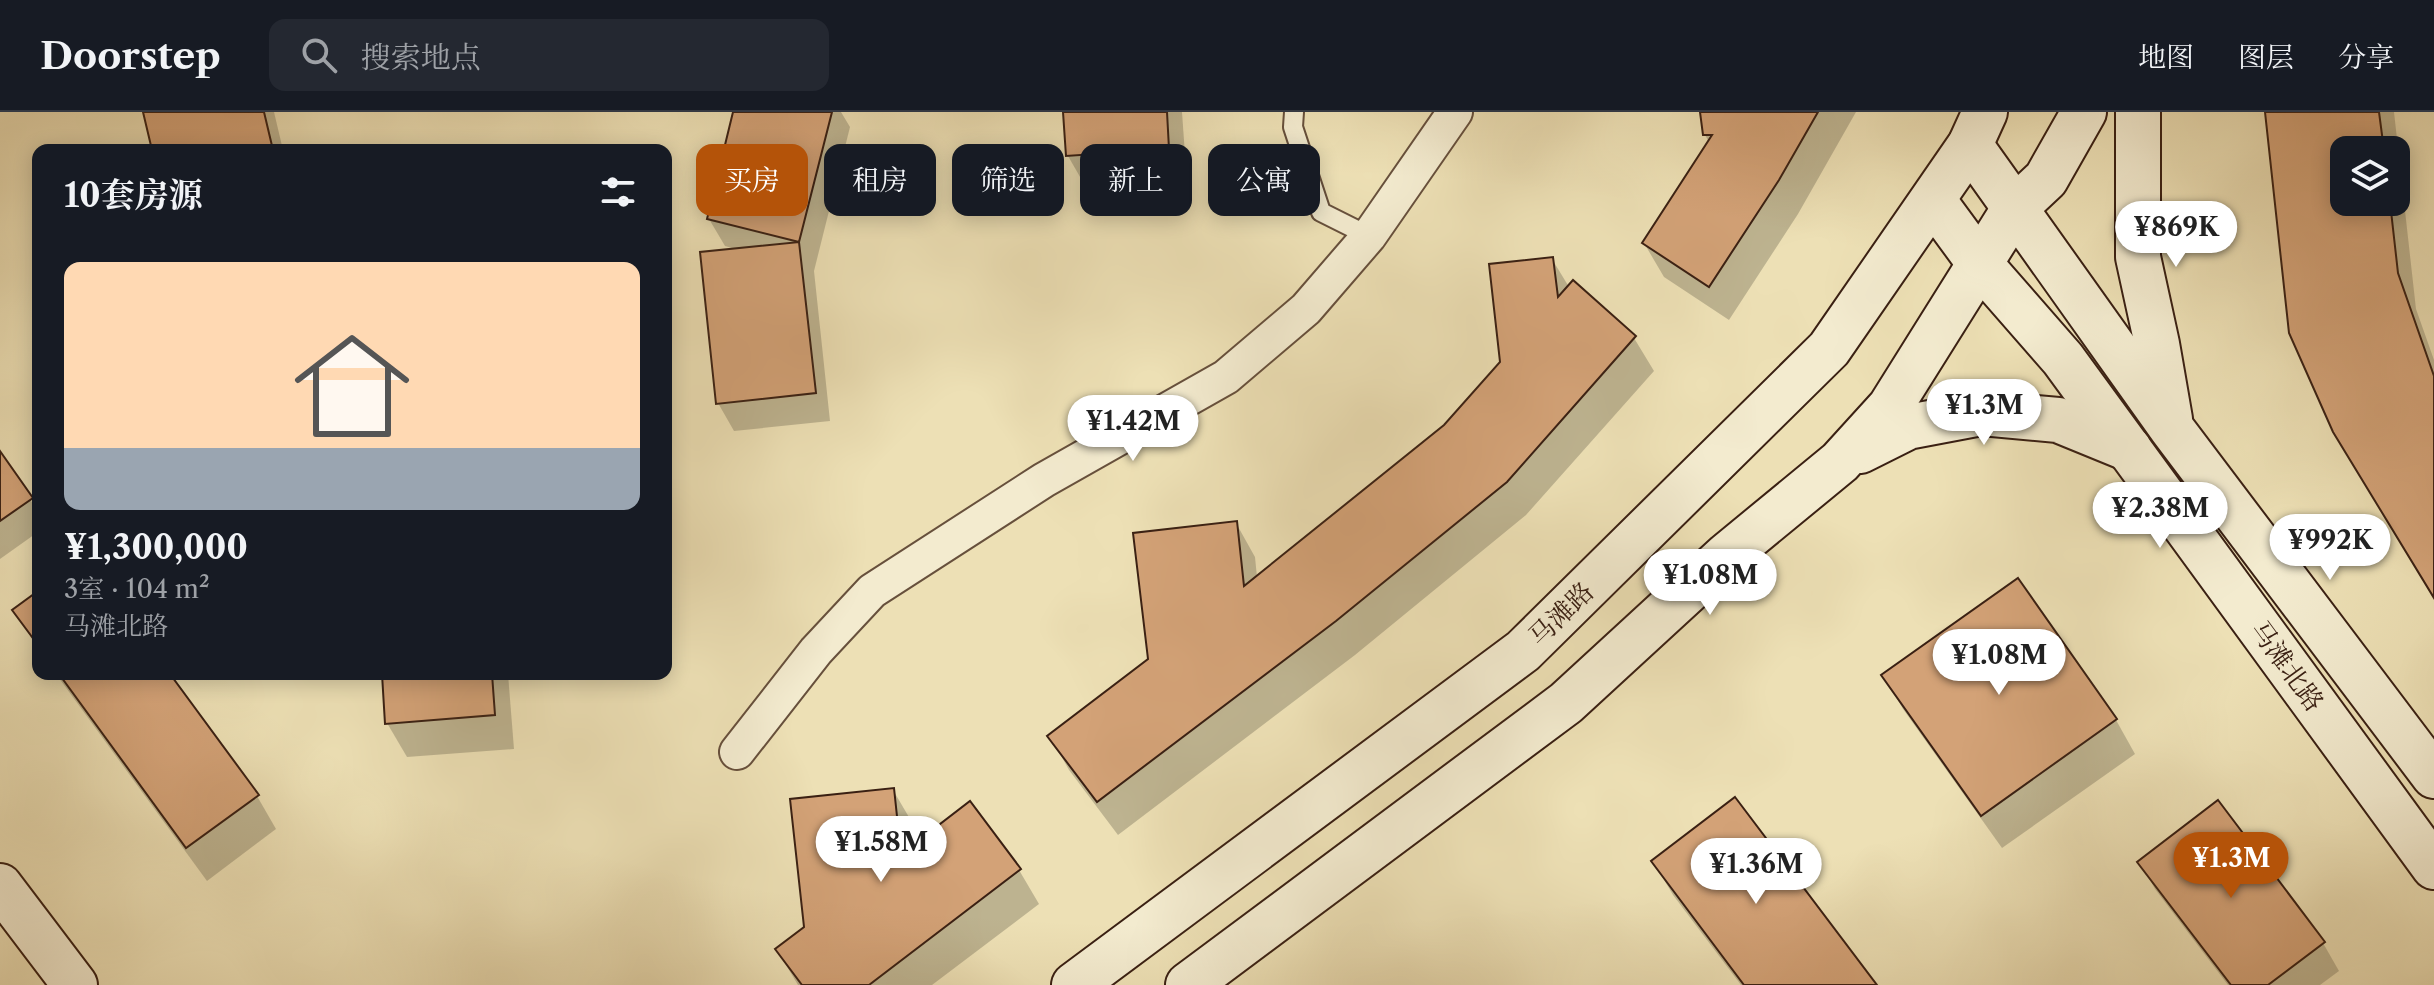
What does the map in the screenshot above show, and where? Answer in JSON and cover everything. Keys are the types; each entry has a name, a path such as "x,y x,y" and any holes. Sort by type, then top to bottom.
{"main road":[{"path":"1188,985 1566,703 1727,555 1840,462 1890,407 2014,209 2046,179 2084,112"},
{"path":"2138,112 2138,257 2172,429"},
{"name":"马滩北路","path":"1977,128 2014,209 2172,429 2434,776"},
{"name":"马滩路","path":"1074,985 1523,651 1829,349 1933,200 1977,128"},
{"name":"马滩北路","path":"1933,200 1980,264 2063,359 2434,867"},
{"path":"1840,462 1908,427 1982,413 2058,420 2129,449"},
{"path":"0,886 75,985"}],"street":[{"path":"737,752 816,651 872,591 1044,480 1226,377 1306,309 1369,236 1455,112"}],"lane":[{"path":"1294,112 1293,127 1321,212 1369,236"}],"building":[{"path":"143,112 264,112 272,144 151,144"},
{"path":"733,112 832,112 808,207 808,144 725,144"},
{"path":"1063,112 1167,112 1169,144 1080,144 1080,155 1066,156"},
{"path":"1700,112 1818,112 1779,180 1709,287 1642,243 1712,135 1703,135"},
{"path":"2265,112 2379,112 2382,136 2330,136 2330,216 2392,216 2398,273 2434,376 2434,598 2333,432 2289,333"},
{"path":"708,216 806,216 799,242 707,219"},
{"path":"799,242 816,393 716,404 700,252"},
{"path":"1553,257 1558,297 1573,280 1636,336 1507,482 1336,621 1097,802 1047,736 1148,659 1133,533 1237,521 1244,586 1444,425 1500,362 1489,264"},
{"path":"0,451 32,499 0,521"},
{"path":"2018,578 2117,719 1981,816 1881,675"},
{"path":"32,595 32,637 12,610"},
{"path":"63,680 174,680 259,795 186,848"},
{"path":"382,680 492,680 495,715 385,724"},
{"path":"894,788 901,854 970,801 1021,869 869,985 802,985 775,949 804,927 790,799"},
{"path":"1735,797 1877,985 1744,985 1651,861"},
{"path":"2218,800 2325,942 2268,985 2231,985 2137,862"}]}
